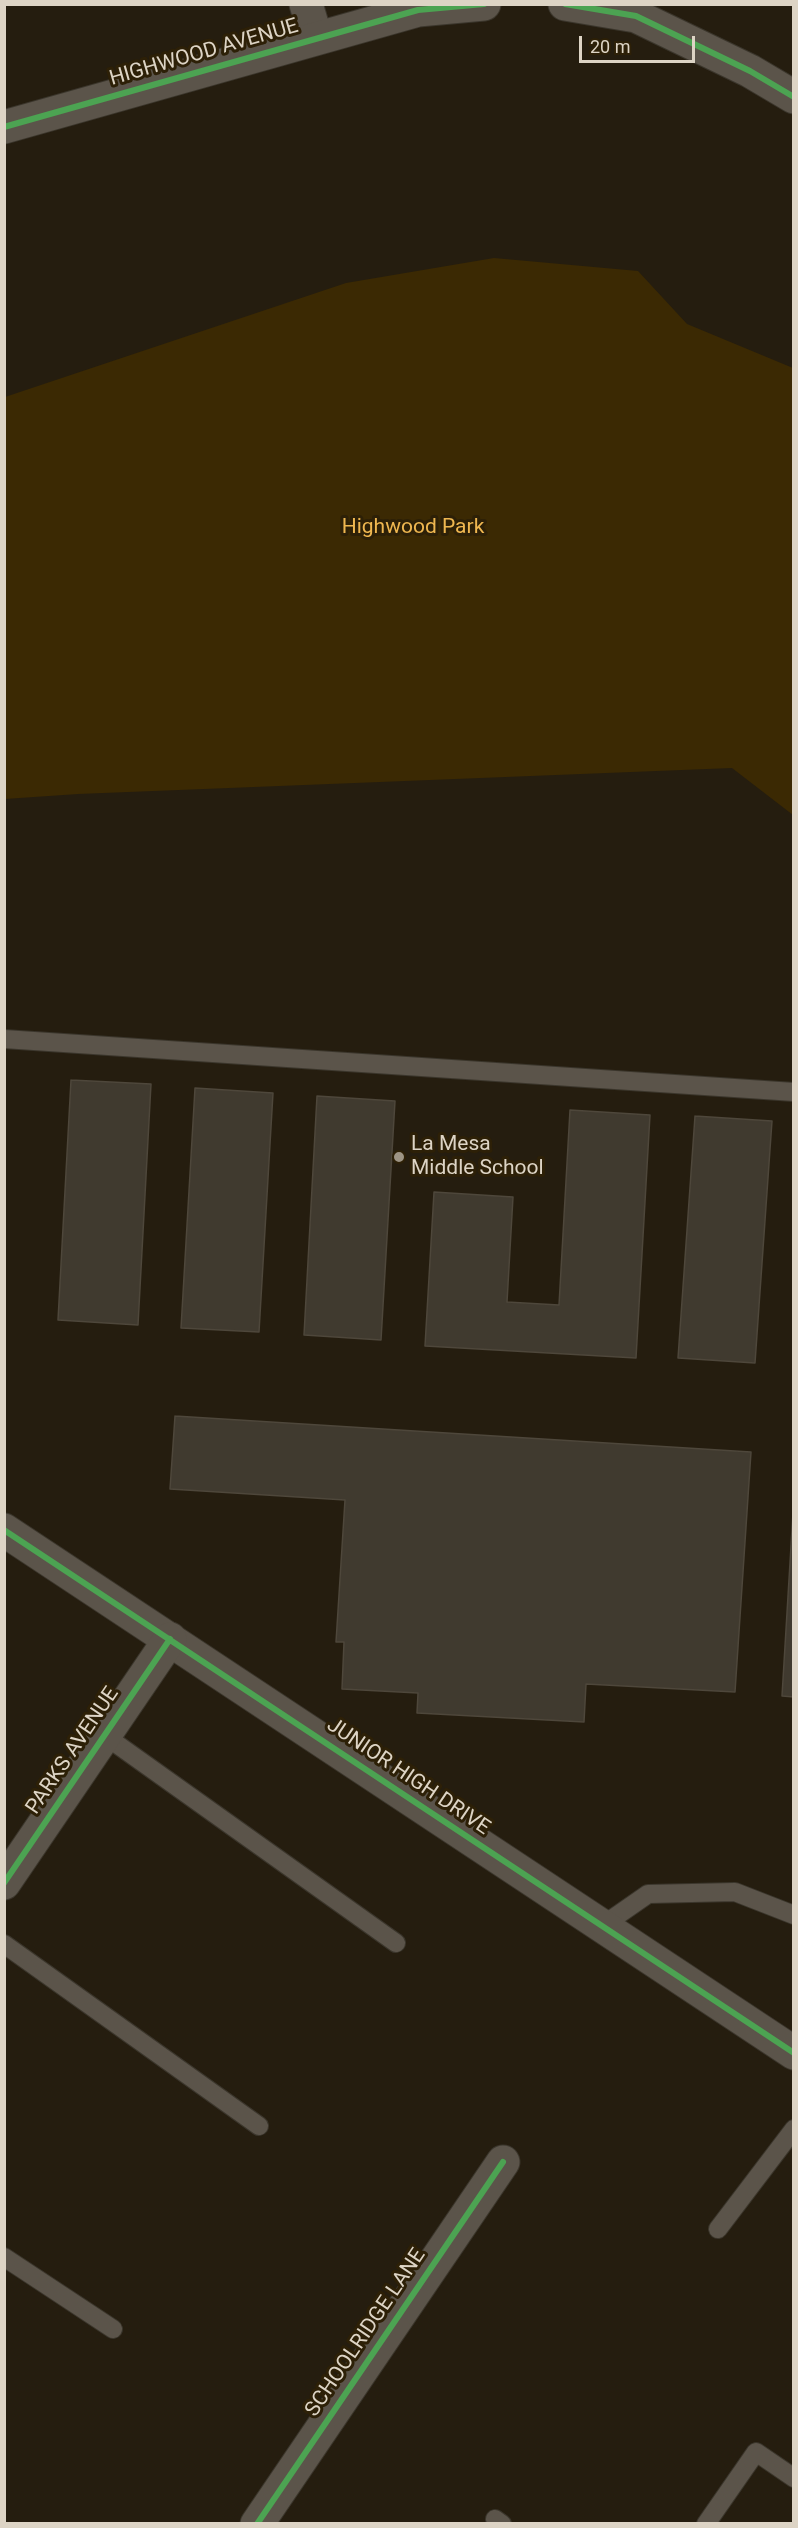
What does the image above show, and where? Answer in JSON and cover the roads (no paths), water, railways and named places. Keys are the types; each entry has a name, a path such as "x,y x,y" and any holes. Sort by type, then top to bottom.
{"street":[{"path":"306,4 316,38"},
{"name":"HIGHWOOD AVENUE","path":"4,127 418,10 484,4"},
{"path":"565,4 636,16 750,71 794,97"},
{"name":"JUNIOR HIGH DRIVE","path":"4,1530 794,2053"},
{"name":"PARKS AVENUE","path":"4,1883 170,1639"},
{"name":"SCHOOLRIDGE LANE","path":"257,2523 503,2162"}],"lane":[{"path":"4,1039 794,1092"},
{"path":"104,1735 396,1943"},
{"path":"602,1926 648,1894 735,1892 794,1916"},
{"path":"4,1944 259,2126"},
{"path":"718,2229 794,2129"},
{"path":"4,2257 113,2329"},
{"path":"706,2523 756,2452 794,2478"}],"place":[{"name":"La Mesa Middle School","path":"399,1157"}],"park label":[{"name":"Highwood Park","path":"413,528"}]}
